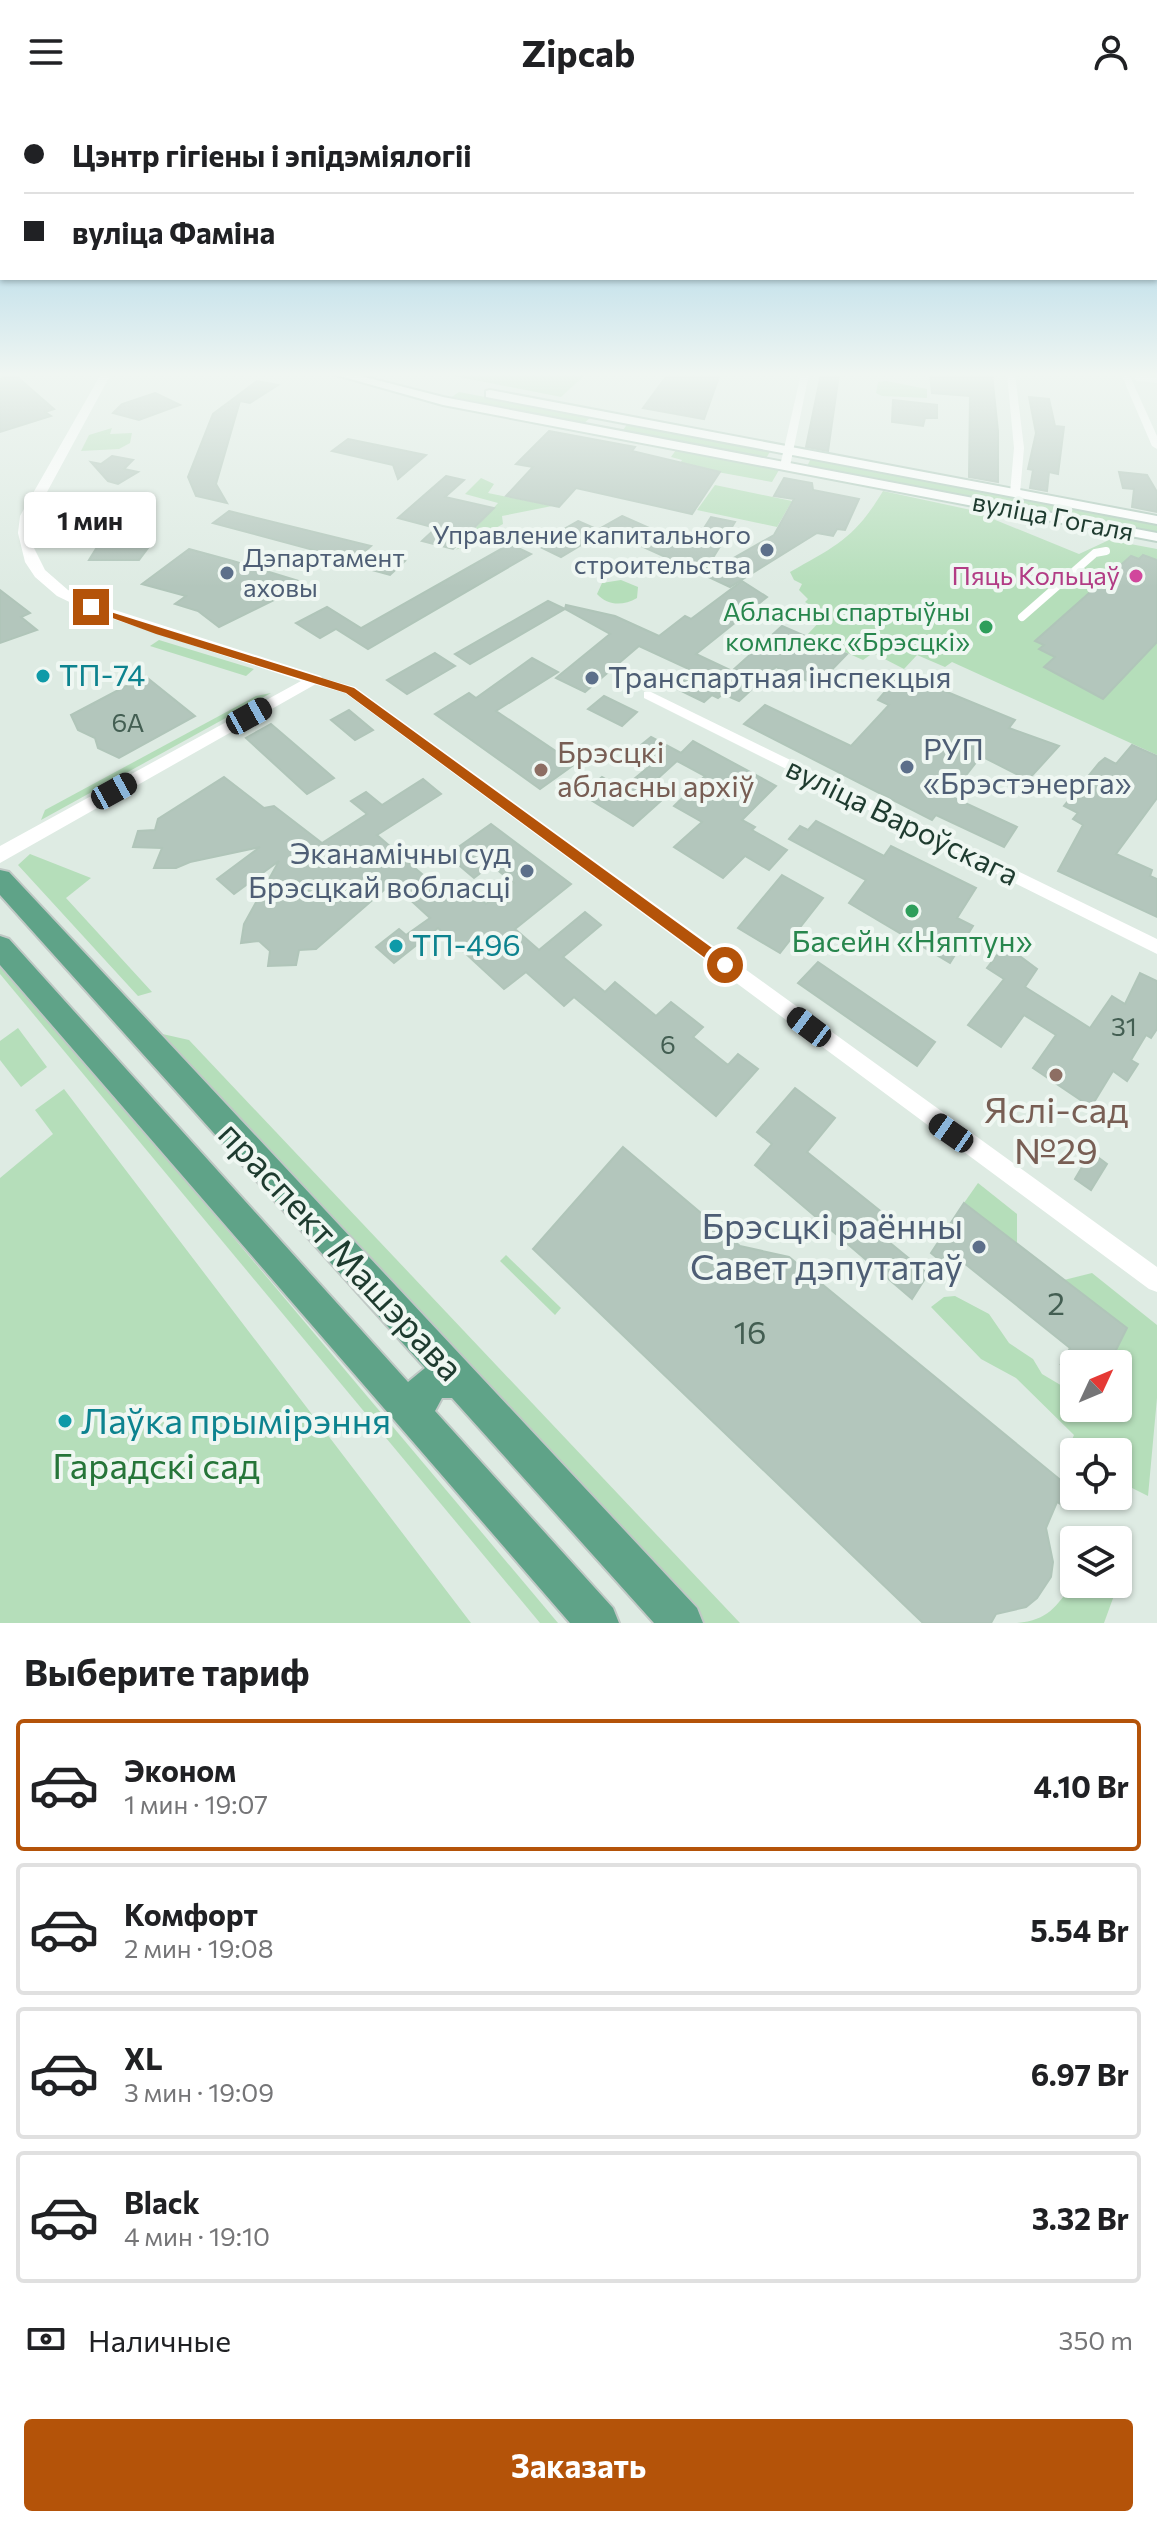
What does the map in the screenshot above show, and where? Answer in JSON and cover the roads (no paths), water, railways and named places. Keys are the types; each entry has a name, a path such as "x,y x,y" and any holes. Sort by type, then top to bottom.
{"main road":[{"name":"вуліца Гогаля","path":"673,445 1157,537"},
{"name":"вуліца Гогаля","path":"761,445 1157,520"},
{"name":"праспект Машэрава","path":"0,879 682,1623"},
{"name":"праспект Машэрава","path":"0,947 598,1623"},
{"path":"416,1417 416,1403 429,1383 444,1378 459,1381"}],"street":[{"path":"67,445 27,516 24,540 39,575 60,594 91,607 350,690 1157,1281"},
{"path":"785,466 790,445"},
{"path":"1015,493 1019,445"},
{"path":"1022,617 1095,553 1106,551"},
{"path":"0,855 315,680"},
{"name":"вуліца Вароўскага","path":"649,695 1157,947"}],"place":[{"name":"Управление капитального строительства","path":"767,550"},
{"name":"Дэпартамент аховы","path":"227,573"},
{"name":"Пяць Кольцаў","path":"1136,576"},
{"name":"Абласны спартыўны комплекс «Брэсцкі»","path":"986,627"},
{"name":"ТП-74","path":"43,676"},
{"name":"Транспартная інспекцыя","path":"592,678"},
{"name":"РУП «Брэстэнерга»","path":"907,767"},
{"name":"Брэсцкі абласны архіў","path":"541,770"},
{"name":"Эканамічны суд Брэсцкай вобласці","path":"527,871"},
{"name":"Басейн «Няптун»","path":"912,911"},
{"name":"ТП-496","path":"396,946"},
{"name":"Яслі-сад №29","path":"1056,1075"},
{"name":"Брэсцкі раённы Савет дэпутатаў","path":"979,1247"},
{"name":"Лаўка прымірэння","path":"65,1421"}],"park label":[{"name":"Гарадскі сад","path":"156,1466"}]}
